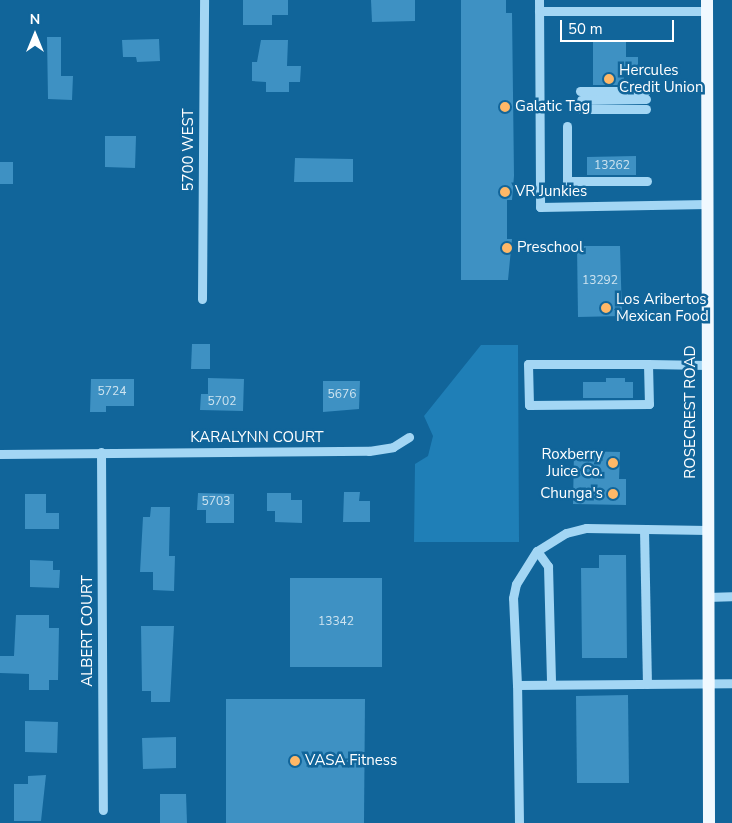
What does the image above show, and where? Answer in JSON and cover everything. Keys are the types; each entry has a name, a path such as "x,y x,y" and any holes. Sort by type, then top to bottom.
{"main road":[{"name":"ROSECREST ROAD","path":"707,6 709,823"}],"street":[{"name":"5700 WEST","path":"202,299 204,0"},
{"path":"539,0 540,206 707,204"},
{"path":"539,12 707,6"},
{"path":"646,100 581,100 646,100"},
{"path":"567,126 567,181 647,181"},
{"path":"648,364 648,404 529,405 528,364 648,364 707,364"},
{"name":"KARALYNN COURT","path":"0,454 369,451 393,447 409,437"},
{"name":"ALBERT COURT","path":"101,452 103,810"},
{"path":"519,823 517,685 513,598 516,584 537,551 566,533 586,528 707,530"},
{"path":"644,529 647,684"},
{"path":"537,551 548,566 551,684"},
{"path":"707,597 732,596"},
{"path":"517,685 732,683"}],"shaded area":[{"path":"481,345 518,345 519,542 414,542 415,464 428,456 433,436 424,416"}],"building":[{"path":"243,0 288,0 288,15 272,15 272,25 243,25"},
{"path":"371,0 415,0 415,21 372,22"},
{"path":"461,0 506,0 506,13 512,13 514,176 512,200 507,200 507,239 512,239 508,280 461,280"},
{"path":"47,37 61,37 61,76 73,76 72,100 48,99"},
{"path":"159,39 160,61 137,62 136,57 123,57 122,40"},
{"path":"261,40 288,40 287,66 301,66 300,82 289,82 289,92 266,92 266,82 252,81 252,62 257,62"},
{"name":"Hercules Credit Union","path":"593,40 626,40 626,57 638,57 638,69 624,69 624,85 593,85"},
{"path":"105,136 136,136 135,168 105,167"},
{"path":"636,156 636,175 587,175 587,157"},
{"path":"295,158 353,159 353,182 294,182"},
{"path":"0,162 13,162 13,184 0,184"},
{"path":"577,246 620,246 622,316 578,317"},
{"path":"192,344 210,344 210,369 191,369"},
{"path":"208,378 244,379 243,411 200,410 201,394 208,394"},
{"path":"606,378 625,378 625,382 633,382 633,398 583,398 583,382 606,382"},
{"path":"91,379 134,379 134,406 106,406 106,412 90,412"},
{"path":"323,381 360,381 359,409 323,412"},
{"path":"574,451 620,452 619,479 626,479 626,505 573,504"},
{"path":"344,492 360,492 359,501 370,501 370,522 343,522"},
{"path":"198,493 234,494 234,523 206,523 206,510 197,510"},
{"path":"267,493 291,493 291,500 302,500 302,523 275,522 275,511 267,511"},
{"path":"25,494 46,494 46,513 59,513 59,529 25,529"},
{"path":"151,507 170,507 169,556 175,556 174,591 153,590 153,572 140,572 143,517 150,517"},
{"path":"599,555 626,555 627,658 582,658 581,568 599,568"},
{"path":"30,560 53,561 53,570 60,570 59,588 30,587"},
{"path":"290,578 382,578 382,667 290,667"},
{"path":"16,615 49,615 49,628 59,628 58,680 49,680 49,690 29,690 29,674 0,673 0,656 14,656"},
{"path":"141,626 174,626 170,702 151,702 151,691 142,691"},
{"path":"628,695 629,783 577,783 576,696"},
{"name":"VASA Fitness","path":"226,699 365,699 364,823 226,823"},
{"path":"25,721 58,722 57,753 25,752"},
{"path":"176,737 176,768 143,769 142,738"},
{"path":"46,775 41,821 14,821 14,784 28,784 28,776"},
{"path":"160,794 186,794 187,823 160,823"}],"place":[{"name":"Hercules Credit Union","path":"609,79"},
{"name":"Galatic Tag","path":"505,107"},
{"name":"VR Junkies","path":"505,192"},
{"name":"Preschool","path":"507,248"},
{"name":"Los Aribertos Mexican Food","path":"606,308"},
{"name":"Roxberry Juice Co.","path":"613,463"},
{"name":"Chunga's","path":"613,494"},
{"name":"VASA Fitness","path":"295,761"}]}
